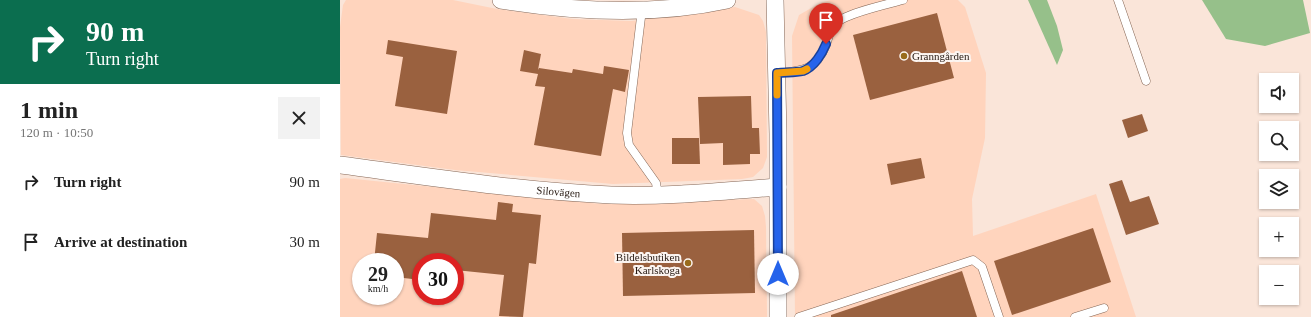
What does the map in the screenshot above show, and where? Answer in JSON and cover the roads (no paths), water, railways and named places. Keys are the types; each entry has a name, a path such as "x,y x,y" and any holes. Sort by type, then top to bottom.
{"street":[{"path":"501,0 540,6 588,10 629,6 678,7 727,0"},
{"path":"775,0 777,73 778,317"},
{"name":"Silovägen","path":"340,165 532,190 584,194 658,195 778,187"}],"lane":[{"path":"777,73 803,71 813,65 823,52 834,25 843,18 903,0"},
{"path":"1118,0 1146,81"},
{"path":"629,6 627,133 629,145 656,183 658,195"},
{"path":"799,317 972,260 982,267 999,317"},
{"path":"1075,317 1104,308"}],"place":[{"name":"Granngården","path":"904,56"},
{"name":"Bildelsbutiken Karlskoga","path":"688,263"}]}
